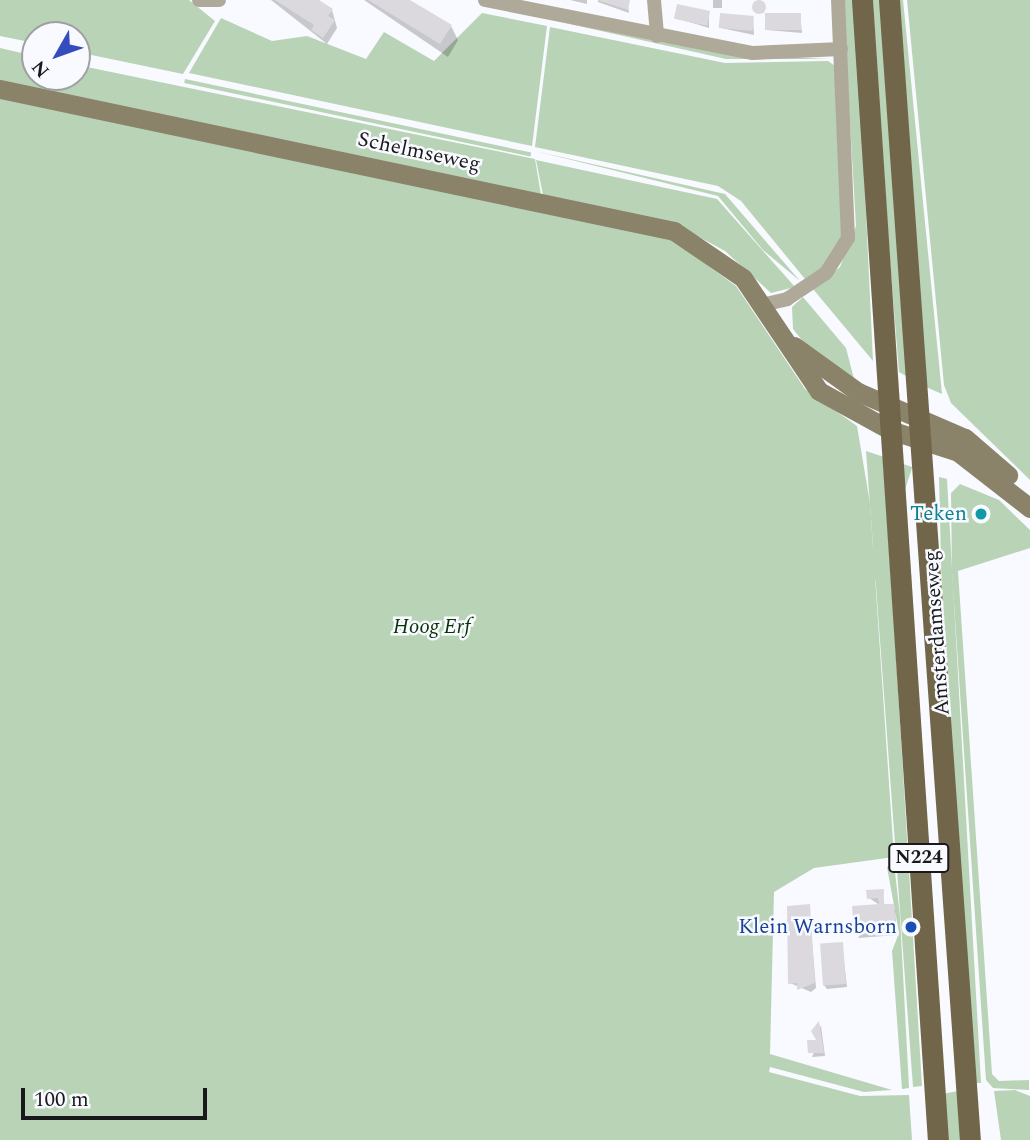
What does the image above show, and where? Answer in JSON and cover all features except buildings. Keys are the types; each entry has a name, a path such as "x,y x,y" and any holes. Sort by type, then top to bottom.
{"main road":[{"name":"Amsterdamseweg","path":"862,0 938,1140"},
{"name":"Amsterdamseweg","path":"889,0 922,419 970,1140"},
{"name":"Schelmseweg","path":"0,89 650,224 719,257 762,304 819,391 890,430 958,452 1030,508"},
{"name":"Schelmseweg","path":"785,338 833,378 889,407 922,419 978,447 1030,501"}],"street":[{"path":"199,0 218,1"},
{"path":"485,0 657,36 753,52 841,49"},
{"path":"654,0 657,36"},
{"path":"762,304 787,299 826,273 848,238 838,0"}],"green space":[{"path":"0,0 189,0 215,21 183,74 91,55 91,21 21,21 21,40 0,36"},
{"path":"843,0 856,0 873,361 813,289 840,267 856,226"},
{"path":"869,0 881,0 908,377 899,372"},
{"path":"895,0 903,0 942,394 926,387"},
{"path":"907,0 1030,0 1030,480 951,403 944,385"},
{"path":"482,13 547,26 532,146 189,73 221,18 272,41 307,36 366,59 384,32 434,61"},
{"path":"552,20 728,55 829,59 726,59"},
{"path":"550,27 725,63 828,61 838,68 845,229 826,265 805,279 741,201 718,186 535,147"},
{"path":"0,48 21,53 21,87 0,83"},
{"path":"91,68 535,159 541,195 39,91 91,91"},
{"path":"185,79 531,153 530,157 184,83"},
{"name":"Hoog Erf","path":"0,95 671,239 736,286 805,389 857,426 870,503 894,857 814,868 774,892 770,1054 892,1090 864,1092 770,1067 769,1072 860,1096 909,1095 912,1140 0,1140"},
{"path":"535,151 725,194 800,281 763,250 718,196"},
{"path":"536,160 717,199 795,287 771,293 725,251 679,226 543,195"},
{"path":"803,297 846,348 854,379 809,349 793,329 792,307"},
{"path":"866,451 884,457 922,1086 913,1087"},
{"path":"900,463 912,467 720,1060 707,1056"},
{"path":"939,477 947,479 981,1083 973,1083 943,645"},
{"path":"960,484 999,500 1030,530 1030,548 958,571 992,1074 999,1081 1029,1080 1029,1090 993,1088 986,1080 952,573 951,493"},
{"path":"894,863 900,916 909,1088 902,1089 892,951 899,933 887,867"},
{"path":"1015,1090 1030,1096 1030,1140 1001,1140 994,1091"},
{"path":"958,1091 963,1140 945,1140 942,1094"}],"place":[{"name":"Teken","path":"981,514"},
{"name":"Klein Warnsborn","path":"911,927"}]}
